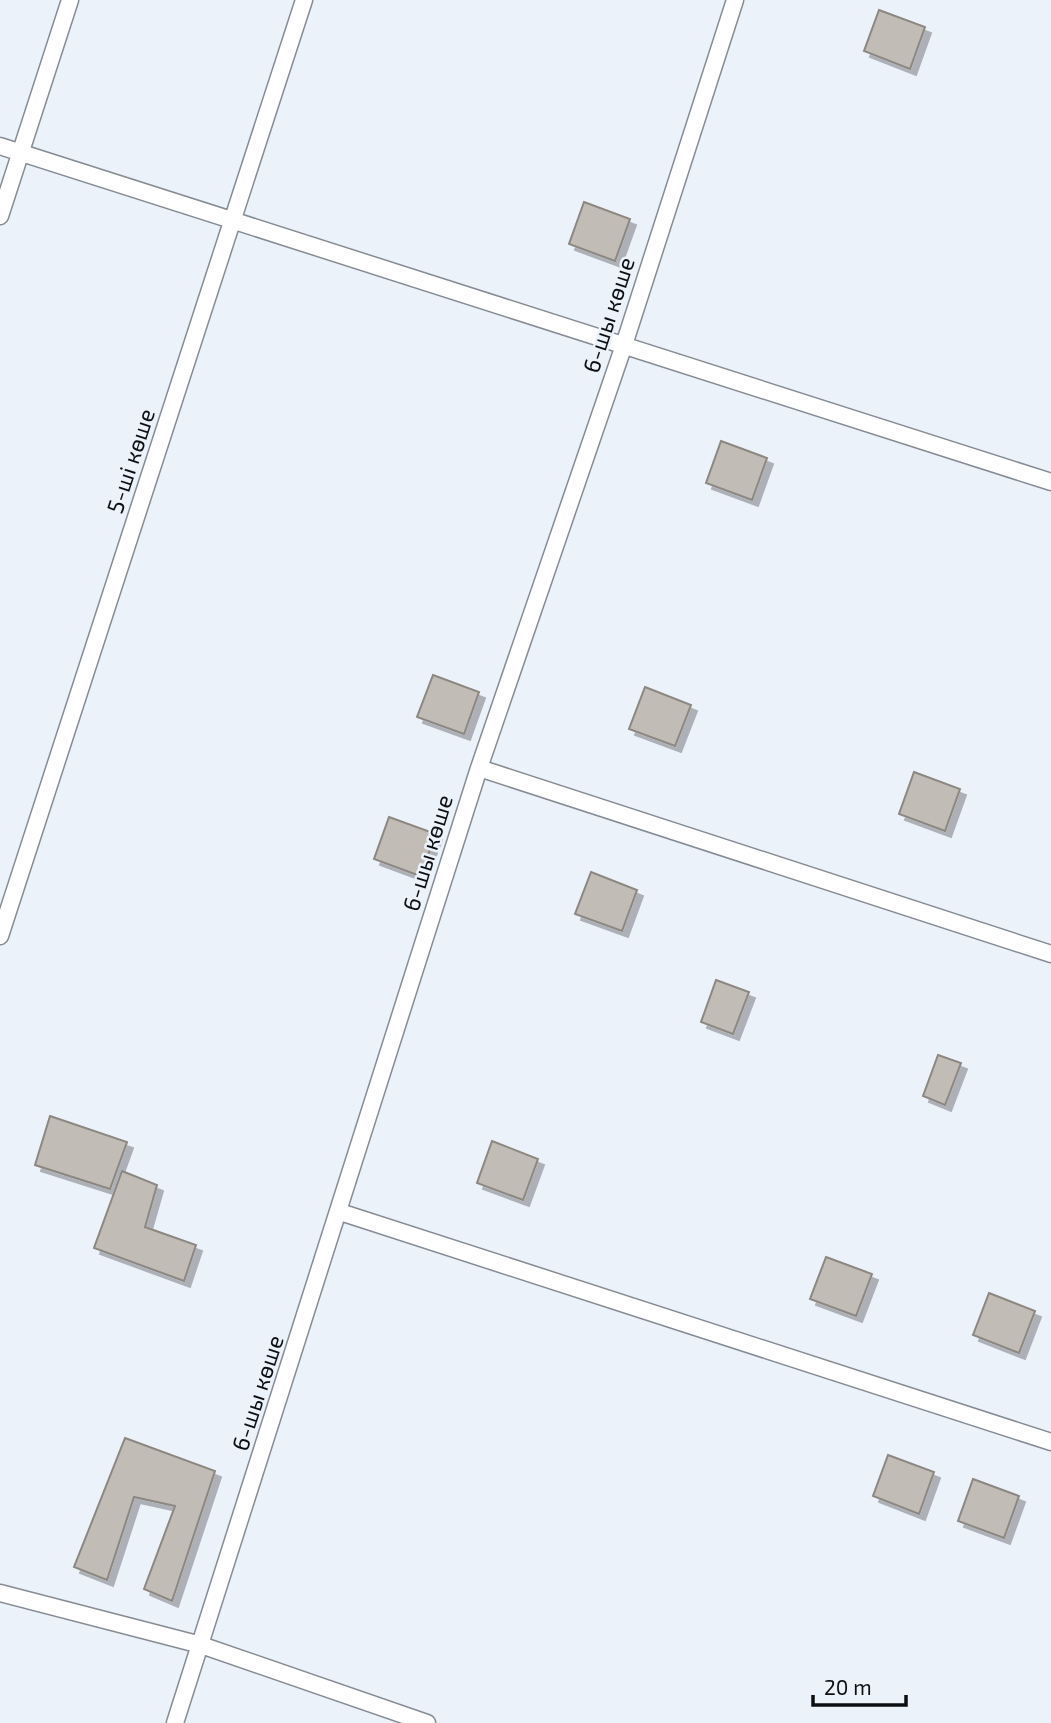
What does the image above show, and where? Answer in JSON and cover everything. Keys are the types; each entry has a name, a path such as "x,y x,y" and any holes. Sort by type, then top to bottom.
{"lane":[{"path":"0,216 70,0"},
{"name":"5-ші көше","path":"0,936 304,0"},
{"name":"6-шы көше","path":"175,1723 340,1212 479,768 623,348 735,0"},
{"path":"0,146 623,348 1051,482"},
{"path":"479,768 1051,954"},
{"path":"340,1212 1051,1442"},
{"path":"0,1593 201,1645 427,1723"}],"building":[{"path":"879,10 925,27 910,69 864,51"},
{"path":"584,202 630,219 615,261 569,244"},
{"path":"721,441 767,458 752,500 706,483"},
{"path":"433,675 479,692 464,734 417,717"},
{"path":"645,687 691,705 675,746 629,729"},
{"path":"914,772 960,789 945,831 899,814"},
{"path":"389,817 436,834 420,876 374,859"},
{"path":"591,872 637,890 622,931 575,914"},
{"path":"716,980 749,992 733,1034 701,1022"},
{"path":"938,1055 961,1063 945,1105 923,1096"},
{"path":"50,1116 127,1142 110,1189 35,1165"},
{"path":"492,1141 538,1159 523,1200 477,1183"},
{"path":"122,1171 157,1185 145,1227 196,1245 184,1281 94,1248"},
{"path":"826,1257 872,1274 856,1316 810,1299"},
{"path":"989,1293 1035,1311 1019,1353 973,1335"},
{"path":"125,1438 215,1471 172,1601 144,1589 175,1506 134,1497 107,1580 74,1567"},
{"path":"888,1455 934,1472 919,1514 873,1496"},
{"path":"973,1479 1019,1496 1004,1538 958,1521"}]}
